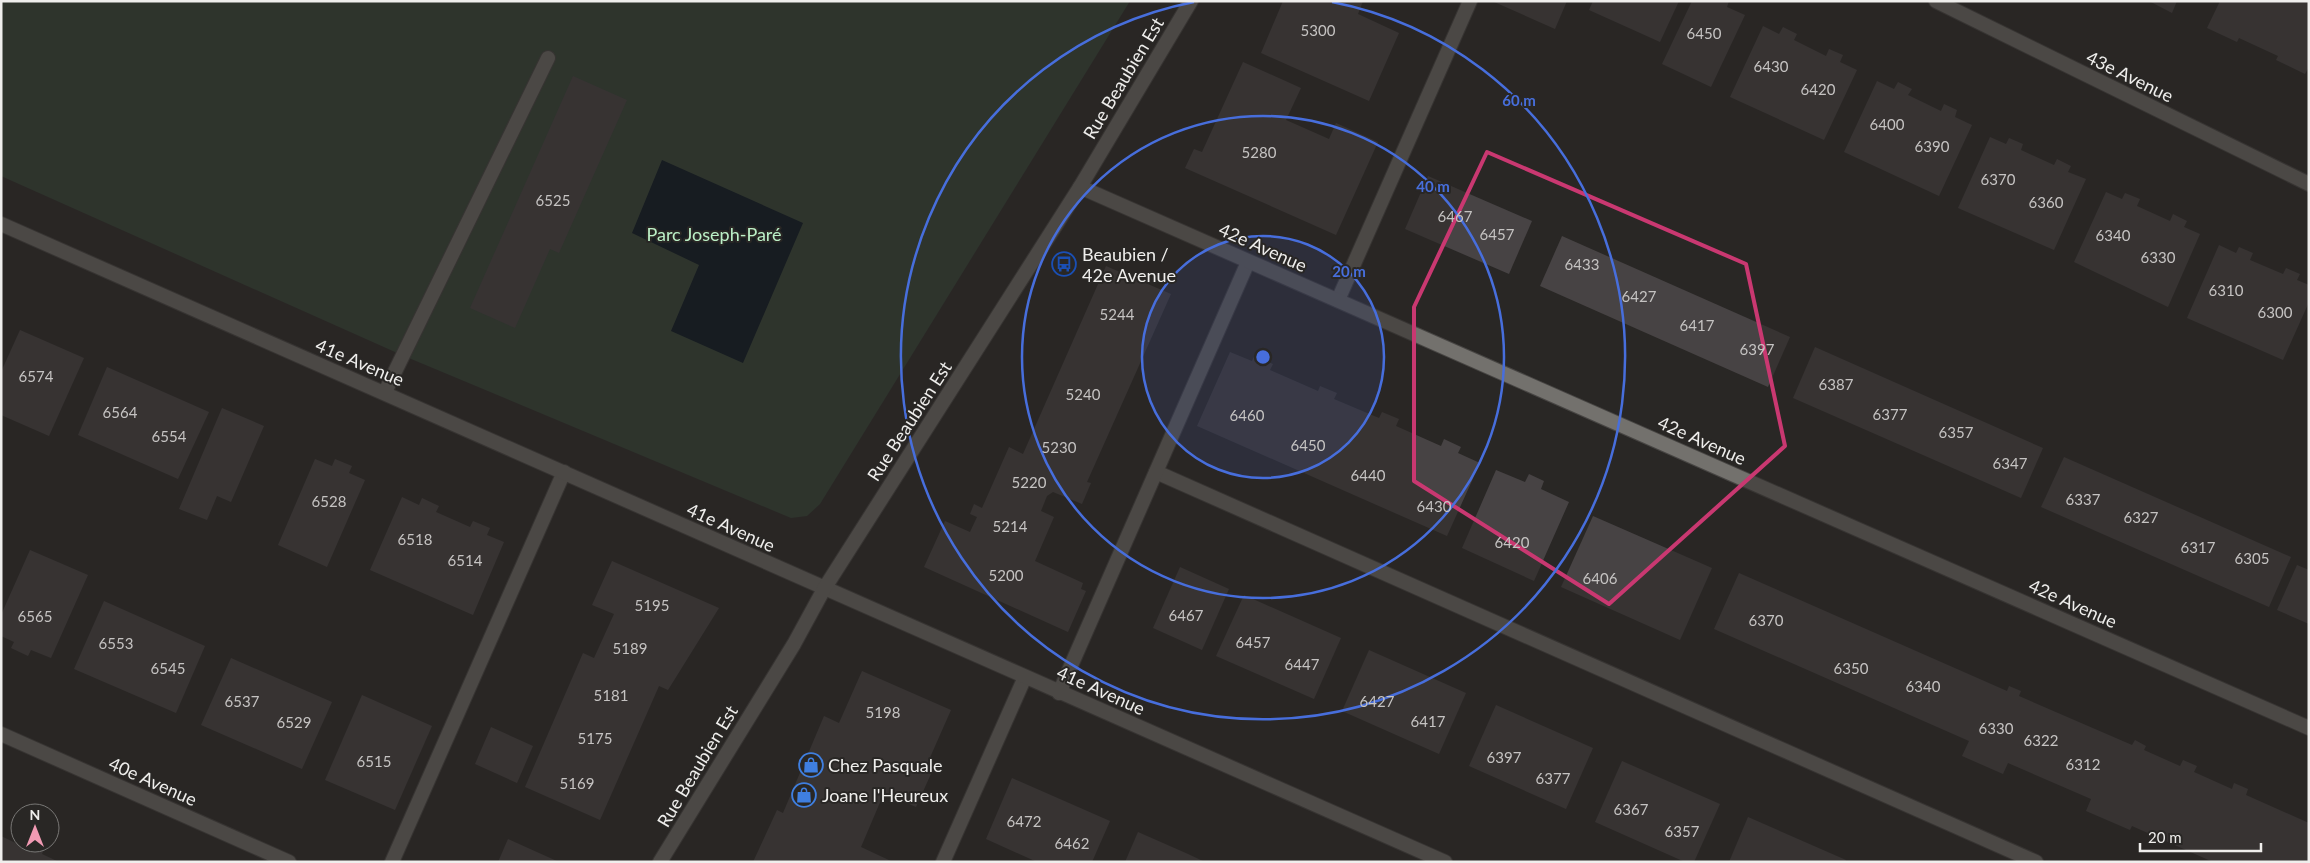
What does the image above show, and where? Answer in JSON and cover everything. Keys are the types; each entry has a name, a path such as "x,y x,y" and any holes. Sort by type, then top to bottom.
{"street":[{"name":"Rue Beaubien Est","path":"660,862 794,644 824,589 1080,187 1191,1"},
{"path":"1338,300 1470,1"},
{"name":"43e Avenue","path":"1936,1 2309,184"},
{"path":"385,392 548,58"},
{"name":"42e Avenue","path":"1080,187 2309,728"},
{"name":"41e Avenue","path":"1,224 385,392 824,589 1445,862"},
{"path":"1060,693 1248,262"},
{"path":"392,862 564,472"},
{"path":"1156,472 2036,862"},
{"path":"943,862 1025,677"},
{"name":"40e Avenue","path":"1,734 289,862"}],"highlighted area":[{"path":"1487,152 1746,264 1785,446 1609,604 1414,481 1414,307"}],"green space":[{"name":"Parc Joseph-Paré","path":"1,1 1130,1 820,504 807,516 791,518 404,356 1,176"}],"water":[{"path":"662,160 803,223 743,363 671,331 699,265 632,233"}],"building":[{"path":"1283,1 1363,1 1358,14 1399,33 1369,101 1261,53"},
{"path":"1492,1 1567,1 1555,29"},
{"path":"1593,1 1679,1 1660,42 1589,10"},
{"path":"1692,1 1729,1 1727,7 1745,15 1711,87 1662,64"},
{"path":"2149,1 2177,1 2172,13"},
{"path":"2220,1 2309,1 2309,67 2305,74 2276,60 2278,56 2239,38 2237,42 2207,28"},
{"path":"1763,26 1779,34 1783,27 1797,34 1794,40 1826,56 1829,49 1843,55 1840,62 1857,70 1824,140 1730,97"},
{"path":"1243,62 1301,88 1286,120 1329,139 1336,123 1378,142 1336,235 1185,168 1194,149 1202,152"},
{"path":"573,76 627,100 559,253 550,249 515,328 470,308"},
{"path":"1877,81 1894,89 1898,82 1912,89 1908,95 1941,111 1944,104 1957,110 1955,117 1972,125 1939,196 1844,152"},
{"path":"1990,137 2006,144 2009,138 2023,144 2021,150 2054,165 2057,159 2071,166 2068,172 2086,179 2054,250 1958,208"},
{"path":"1428,176 1532,221 1509,274 1405,229"},
{"path":"2106,192 2122,199 2125,193 2140,199 2137,206 2170,221 2173,214 2187,221 2184,227 2200,234 2168,307 2074,262"},
{"path":"1562,236 1790,337 1768,387 1540,286"},
{"path":"2219,245 2236,253 2239,247 2253,253 2250,260 2283,274 2286,268 2300,274 2297,280 2309,285 2309,302 2283,360 2187,318"},
{"path":"1106,266 1171,294 1087,482 1091,483 1082,504 1053,492 1047,496 1041,511 1054,517 1035,561 1083,583 1081,589 1086,591 1068,632 924,567 945,521 970,532 977,517 970,514 974,504 982,508 1009,447 1023,454"},
{"path":"20,330 84,358 49,436 1,415 1,372"},
{"path":"1815,347 2043,448 2021,498 1793,398"},
{"path":"1230,352 1252,361 1254,356 1273,364 1270,370 1318,391 1320,386 1337,393 1334,399 1379,418 1382,412 1399,419 1396,426 1441,446 1444,439 1461,447 1458,453 1480,463 1447,536 1197,426"},
{"path":"107,367 209,412 178,479 78,435"},
{"path":"222,408 264,426 231,502 217,496 207,520 179,509"},
{"path":"2064,457 2291,557 2269,607 2041,507"},
{"path":"315,459 332,466 335,459 352,466 349,473 365,480 327,567 278,545"},
{"path":"1496,470 1525,482 1529,474 1544,481 1541,489 1569,502 1534,581 1462,548"},
{"path":"402,497 419,505 422,498 439,506 436,512 470,527 473,521 490,528 487,535 504,542 473,615 370,570"},
{"path":"1593,516 1712,568 1680,640 1561,587"},
{"path":"30,550 88,575 51,658 31,650 28,656 11,648 14,642 1,636 1,615"},
{"path":"612,561 719,608 668,690 659,686 600,820 525,787 583,653 594,658 614,614 592,605"},
{"path":"2297,565 2309,570 2309,624 2277,610"},
{"path":"1180,567 1229,589 1202,650 1153,628"},
{"path":"1739,573 2007,691 2009,686 2021,691 2019,696 2132,745 2135,740 2146,746 2144,750 2180,766 2183,760 2197,766 2194,772 2232,789 2234,783 2248,789 2246,795 2309,823 2309,862 2213,862 2132,826 2130,830 2086,811 2091,799 2008,763 2003,774 1962,756 1969,741 1714,629"},
{"path":"1244,595 1341,638 1314,699 1216,656"},
{"path":"104,601 205,646 176,713 74,669"},
{"path":"1369,650 1466,693 1439,754 1342,711"},
{"path":"231,658 332,702 302,769 201,725"},
{"path":"862,671 951,710 928,762 935,765 916,807 884,793 861,847 893,862 753,862 777,810 783,813 824,716 839,723"},
{"path":"362,695 432,726 395,810 325,780"},
{"path":"1496,705 1593,748 1566,809 1469,766"},
{"path":"491,727 533,746 517,783 475,764"},
{"path":"1622,761 1720,804 1694,862 1685,862 1595,822"},
{"path":"1012,778 1110,821 1092,862 1037,862 986,839"},
{"path":"1748,817 1846,860 1845,862 1729,862"},
{"path":"1138,832 1188,854 1205,862 1125,862"},
{"path":"1,836 10,840 10,853 42,853 59,862 1,862"},
{"path":"508,839 559,862 498,862"}],"place":[{"name":"Beaubien / 42e Avenue","path":"1064,264"},
{"name":"Chez Pasquale","path":"811,765"},
{"name":"Joane l'Heureux","path":"804,795"}]}
